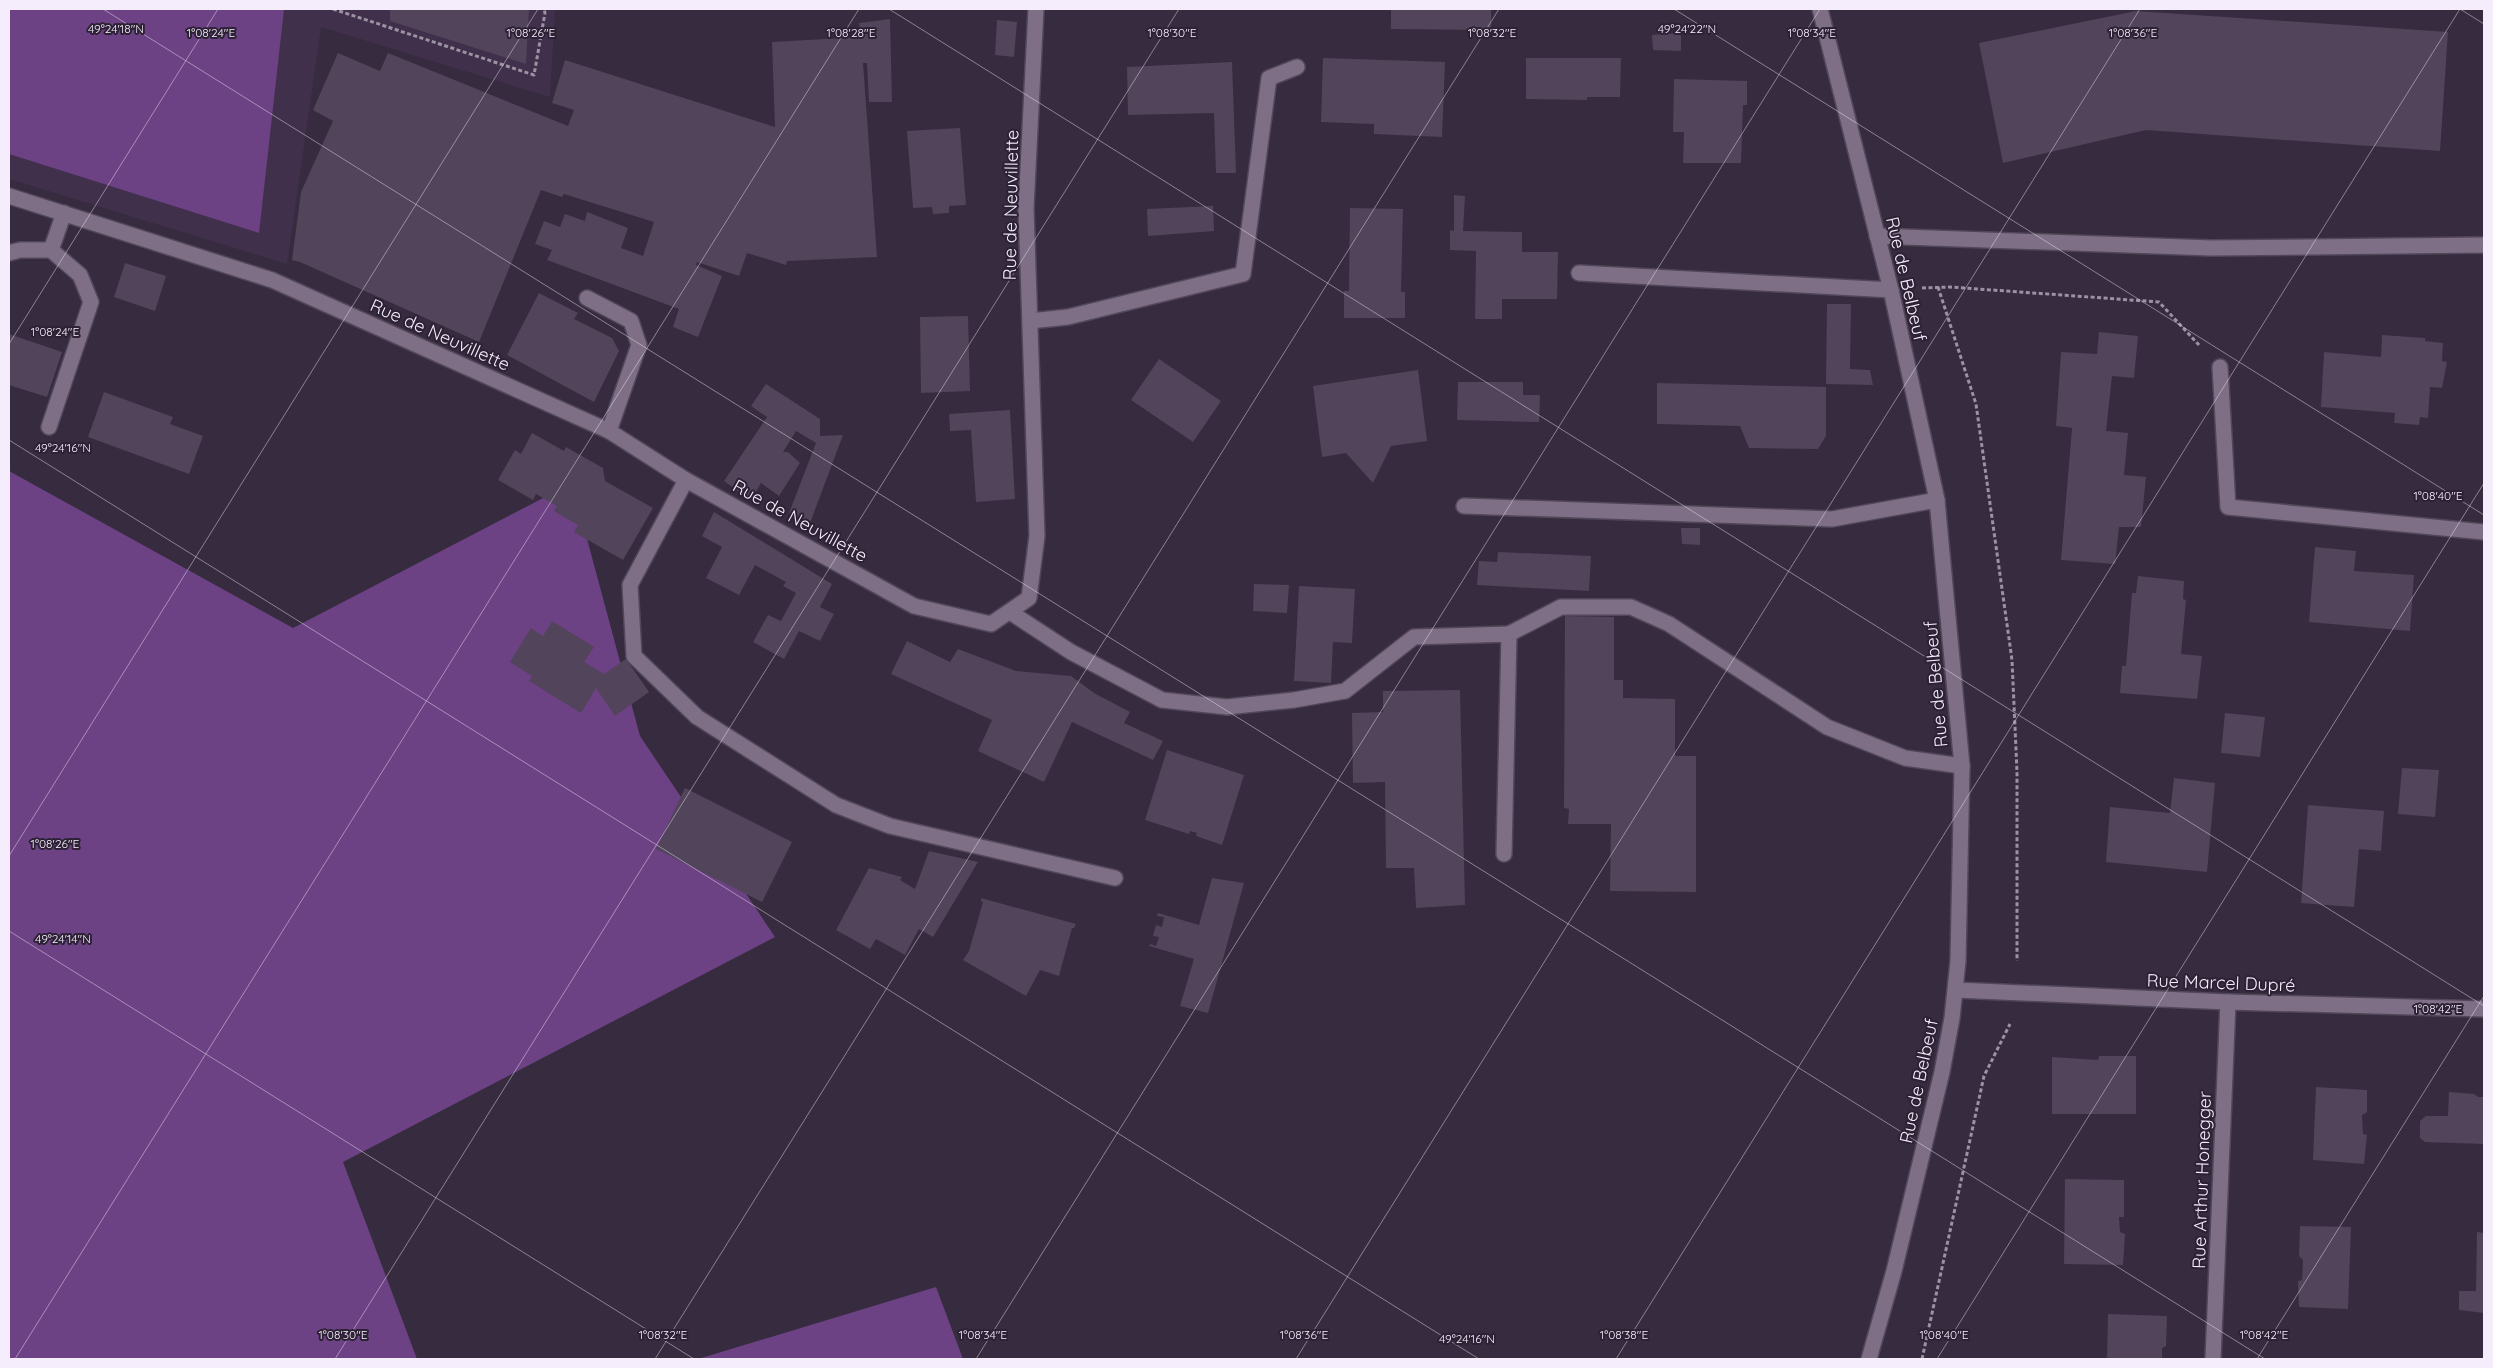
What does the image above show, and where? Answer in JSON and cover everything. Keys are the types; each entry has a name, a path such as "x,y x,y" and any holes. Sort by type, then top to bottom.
{"street":[{"name":"Rue de Neuvillette","path":"9,196 272,280 609,431 686,480 914,606 991,624 1029,598 1037,536 1026,208 1036,9"},
{"name":"Rue de Belbeuf","path":"1820,9 1891,290 1937,500 1962,766 1956,990 1942,1072 1894,1271 1869,1359"},
{"path":"1030,321 1068,318 1243,274 1269,78 1297,67"},
{"path":"51,250 64,213"},
{"path":"1877,236 2211,248 2484,246"},
{"path":"9,253 20,250 51,250 80,275 91,302 49,427"},
{"path":"1579,273 1891,290"},
{"path":"587,298 631,321 639,345 609,431"},
{"path":"2220,367 2228,506 2484,532"},
{"path":"686,480 630,585 634,656 697,717 836,805 890,826 1115,878"},
{"path":"1464,506 1832,519 1937,500"},
{"path":"1010,612 1071,652 1162,700 1227,707 1294,700 1345,691 1414,637 1509,634 1561,607 1631,607 1668,624 1827,727 1905,758 1962,766"},
{"path":"1504,854 1509,634"},
{"name":"Rue Marcel Dupré","path":"1956,990 2228,1002 2484,1009"},
{"name":"Rue Arthur Honegger","path":"2213,1359 2228,1002"}],"path":[{"path":"333,9 534,75 545,14 544,9"},
{"path":"1891,290 1950,287 2158,302 2220,367"}],"shaded area":[{"path":"9,9 555,9 550,97 321,27 287,264 9,179"},
{"path":"9,9 284,9 259,233 9,154"},
{"path":"9,471 293,628 572,483 640,736 775,937 343,1162 417,1359 9,1359"},
{"path":"936,1287 963,1359 698,1359"}],"building":[{"path":"390,9 529,9 526,64 390,21"},
{"path":"1391,9 1491,9 1491,30 1391,29"},
{"path":"2136,11 2448,32 2440,151 2146,130 2003,163 1979,43"},
{"path":"890,19 892,102 869,102 867,63 863,63 877,257 787,261 786,265 747,253 739,276 697,262 696,265 722,276 698,337 673,327 679,309 547,260 552,250 535,244 544,221 560,227 565,214 585,221 587,212 628,228 621,248 643,256 654,222 564,194 562,197 541,190 479,342 292,260 301,192 333,121 313,110 338,53 380,71 388,53 568,126 574,110 552,103 565,60 775,127 772,42 861,37 859,23"},
{"path":"997,20 1017,22 1014,57 995,55"},
{"path":"1681,33 1681,51 1653,50 1652,35"},
{"path":"1323,58 1445,62 1442,137 1374,134 1374,124 1321,122"},
{"path":"1526,58 1621,58 1620,97 1587,97 1587,100 1526,99"},
{"path":"1232,62 1236,173 1216,173 1214,113 1128,115 1127,67"},
{"path":"1674,79 1747,81 1747,105 1743,105 1741,163 1683,163 1684,132 1673,132"},
{"path":"960,128 966,205 949,206 949,213 933,214 932,207 913,208 907,131"},
{"path":"1454,195 1465,196 1463,231 1522,232 1522,252 1558,252 1557,299 1502,299 1502,319 1475,319 1476,251 1450,250 1450,230 1454,231"},
{"path":"1213,206 1214,231 1148,236 1147,209"},
{"path":"1350,208 1403,209 1401,292 1405,292 1405,318 1344,318 1344,291 1349,291"},
{"path":"125,263 166,276 155,311 114,297"},
{"path":"539,293 578,313 574,319 612,338 619,351 594,402 507,355"},
{"path":"1827,304 1851,304 1850,369 1870,370 1873,385 1826,384"},
{"path":"968,316 970,391 921,393 920,317"},
{"path":"2099,332 2138,336 2134,378 2112,376 2106,431 2128,433 2124,475 2146,477 2141,527 2119,527 2115,564 2061,560 2072,428 2056,426 2061,352 2097,354"},
{"path":"9,334 62,352 47,397 9,385"},
{"path":"2382,335 2425,338 2425,341 2443,343 2442,361 2447,362 2442,388 2430,387 2428,418 2420,417 2419,425 2394,423 2395,413 2321,407 2324,352 2381,357"},
{"path":"1159,359 1221,401 1193,442 1131,400"},
{"path":"1418,370 1427,441 1391,446 1373,483 1346,453 1322,457 1313,386"},
{"path":"1458,382 1523,382 1523,395 1540,395 1539,422 1457,420"},
{"path":"1657,383 1826,387 1826,436 1818,449 1749,448 1740,426 1657,424"},
{"path":"766,384 820,419 820,436 843,435 810,523 789,513 816,443 796,431 783,452 788,452 800,463 779,496 761,483 751,500 724,481 767,417 751,406"},
{"path":"104,392 173,417 170,424 203,436 189,474 88,437"},
{"path":"1010,410 1015,499 976,502 971,430 950,431 949,414"},
{"path":"532,433 564,451 566,447 603,468 605,481 653,508 623,560 574,532 578,525 554,511 557,506 536,494 533,500 498,480 515,450 521,454"},
{"path":"714,512 832,584 820,607 834,614 820,641 799,631 784,659 753,642 768,615 781,621 796,593 783,586 786,582 755,565 739,595 706,578 722,547 702,536"},
{"path":"1681,528 1700,528 1700,545 1682,544"},
{"path":"2315,547 2356,551 2354,571 2414,575 2410,631 2309,622"},
{"path":"1498,552 1591,556 1589,591 1477,585 1479,561 1497,562"},
{"path":"2138,576 2184,581 2183,599 2186,600 2181,654 2202,656 2197,699 2120,693 2122,666 2126,666 2132,593 2136,593"},
{"path":"1254,584 1289,585 1287,613 1253,611"},
{"path":"1299,586 1355,589 1352,643 1333,642 1331,683 1294,681"},
{"path":"1565,616 1614,617 1614,680 1623,680 1623,698 1675,699 1675,756 1696,756 1696,892 1610,891 1611,824 1568,824 1569,809 1564,808"},
{"path":"552,621 594,647 584,662 604,674 626,659 649,692 615,716 596,688 581,713 529,681 532,676 510,662 531,628 543,636"},
{"path":"907,641 950,662 958,649 1016,671 1071,676 1094,693 1130,712 1124,723 1163,741 1153,760 1072,722 1044,782 978,751 992,720 891,674"},
{"path":"1460,690 1465,905 1416,908 1414,868 1386,868 1385,782 1353,783 1352,713 1383,712 1383,691"},
{"path":"2225,713 2265,717 2260,757 2221,753"},
{"path":"1167,750 1244,775 1222,845 1196,836 1197,833 1190,831 1189,834 1145,820"},
{"path":"2402,768 2439,770 2435,817 2398,814"},
{"path":"2174,778 2215,783 2207,872 2106,862 2110,807 2170,813"},
{"path":"685,788 792,842 762,902 656,849"},
{"path":"2308,805 2384,811 2381,851 2359,849 2354,907 2301,903"},
{"path":"929,851 978,862 933,937 919,929 905,955 876,939 870,949 836,930 869,868 902,877 900,880 915,889"},
{"path":"1212,878 1244,883 1208,1013 1180,1006 1194,959 1149,946 1150,944 1156,946 1159,937 1153,936 1156,925 1162,927 1164,917 1157,916 1158,913 1199,925"},
{"path":"981,898 1076,924 1072,928 1059,976 1040,970 1026,996 963,960 969,951 983,902"},
{"path":"2099,1056 2136,1056 2136,1114 2052,1114 2052,1057 2098,1060"},
{"path":"2316,1087 2367,1090 2367,1112 2362,1115 2363,1134 2367,1135 2364,1164 2313,1160"},
{"path":"2449,1092 2474,1094 2478,1097 2484,1097 2484,1144 2425,1142 2420,1138 2420,1121 2426,1116 2448,1116"},
{"path":"2065,1179 2124,1180 2124,1217 2119,1217 2120,1232 2125,1234 2123,1265 2064,1264"},
{"path":"2300,1226 2351,1227 2348,1309 2299,1307 2298,1281 2302,1280 2303,1260 2299,1256"},
{"path":"2477,1232 2484,1233 2484,1313 2459,1310 2459,1291 2476,1291"},
{"path":"2108,1314 2167,1316 2166,1346 2162,1348 2162,1359 2107,1359"}]}
